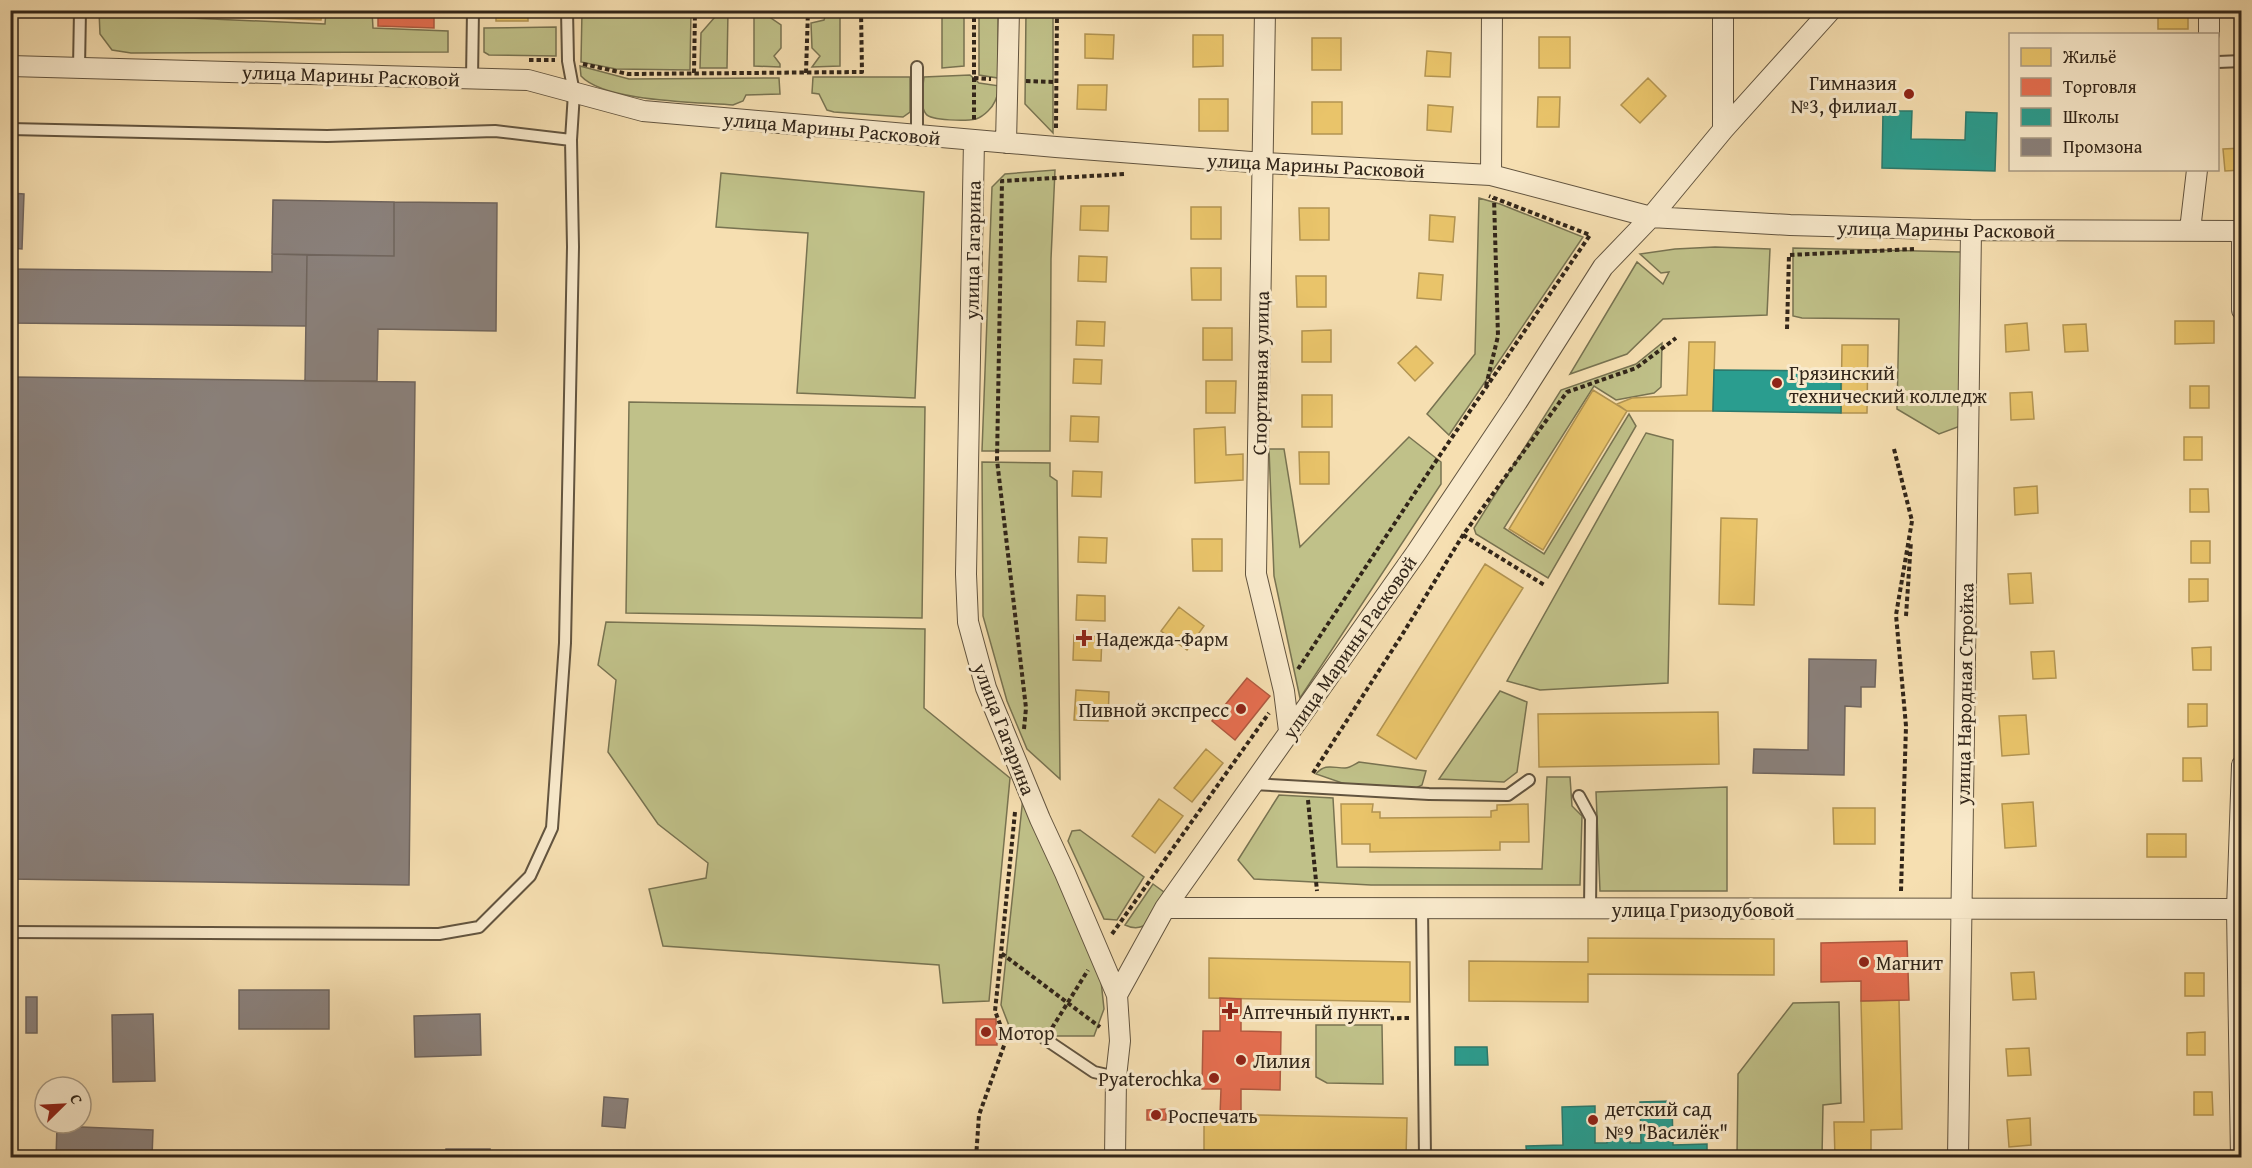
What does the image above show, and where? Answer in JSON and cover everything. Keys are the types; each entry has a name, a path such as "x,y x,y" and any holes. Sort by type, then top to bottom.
{"street":[{"path":"1006,143 1009,10"},
{"name":"Спортивная улица","path":"1265,10 1256,574 1284,691 1289,731"},
{"path":"1491,175 1492,10"},
{"path":"1723,130 1724,10"},
{"name":"улица Марины Расковой","path":"1117,995 1165,908 1416,553 1517,402 1603,267 1651,217 1723,130 1831,10"},
{"path":"2208,33 2209,10"},
{"name":"улица Марины Расковой","path":"10,66 528,80 643,111 1264,163 1491,175 1651,217 1790,225 1971,230 2241,231"},
{"name":"улица Гагарина","path":"974,140 966,574 968,622 986,688 1117,995 1120,1041 1116,1077 1115,1158"},
{"path":"2190,230 2197,171"},
{"name":"улица Народная Стройка","path":"1958,1158 1971,230"},
{"path":"2241,242 2241,310"},
{"path":"2241,765 2239,909 2241,1158"},
{"name":"улица Гризодубовой","path":"1165,908 2239,909"}],"lane":[{"path":"79,68 80,10"},
{"path":"472,79 473,10"},
{"path":"10,932 439,934 479,927 530,876 552,828 565,643 574,93 568,61 567,10"},
{"path":"2219,62 2241,61"},
{"path":"916,135 917,68"},
{"path":"10,129 327,136 495,131 572,140"},
{"path":"1252,784 1429,794 1508,795 1528,780"},
{"path":"1579,796 1591,818 1590,909"},
{"path":"1422,908 1425,1158"},
{"path":"1045,1039 1094,1072 1116,1077"}],"path":[{"path":"694,73 695,10"},
{"path":"806,73 808,10"},
{"path":"974,10 974,140"},
{"path":"1056,10 1056,147"},
{"path":"1023,740 1026,708 997,460 1002,182 1128,174"},
{"path":"1006,1040 1045,1039 1099,952 1284,691 1590,235 1488,196"},
{"path":"1485,389 1498,336 1494,198"},
{"path":"1787,329 1789,255"},
{"path":"1319,908 1307,787 1316,766 1402,635 1463,535 1568,392 1636,368 1676,338"},
{"path":"1894,449 1912,521 1906,616"},
{"path":"1900,909 1906,726 1896,615 1912,521"},
{"path":"1463,535 1546,586"},
{"path":"976,1158 979,1115 1006,1040 995,1011 1016,806"},
{"path":"1001,953 1120,1041"},
{"path":"1307,1019 1423,1018"}],"green space":[{"path":"721,10 728,11 727,68 700,68 701,33"},
{"path":"99,11 124,11 124,15 325,24 326,11 372,11 373,28 448,31 448,52 131,53 112,50 100,34"},
{"path":"582,11 691,11 690,70 616,69 581,62"},
{"path":"754,11 766,11 768,16 781,25 781,48 774,56 780,67 754,66"},
{"path":"827,11 840,11 840,66 812,67 820,56 812,48 811,23 824,20"},
{"path":"942,11 964,11 964,66 942,68"},
{"path":"979,11 998,11 998,78 979,75"},
{"path":"1026,11 1053,11 1053,133 1025,104"},
{"path":"556,27 556,56 489,55 484,52 484,28"},
{"path":"580,66 629,79 779,78 780,94 746,95 743,101 733,105 630,96 593,85 581,76"},
{"path":"970,75 979,83 1000,86 994,103 987,112 976,119 965,120 942,119 926,114 922,101 924,77"},
{"path":"813,77 910,77 910,112 903,117 827,110 819,94 812,93"},
{"path":"1055,170 1051,259 1050,451 982,451 992,187 1005,174"},
{"path":"721,173 924,192 915,398 797,393 808,233 716,227"},
{"path":"1479,198 1583,237 1449,435 1427,414 1475,354"},
{"path":"1715,247 1770,249 1767,315 1663,319 1627,354 1570,374 1637,262 1663,284 1669,272 1661,273 1640,254"},
{"path":"1793,248 1961,252 1963,425 1939,434 1897,409 1899,319 1793,316"},
{"path":"1662,343 1661,387 1654,393 1616,400 1594,386 1504,528 1544,554 1629,414 1636,426 1548,578 1476,534 1474,528 1561,390 1636,364"},
{"path":"629,402 925,407 922,618 626,613"},
{"path":"1646,433 1673,440 1668,683 1540,690 1507,681"},
{"path":"1409,437 1441,462 1441,484 1300,698 1274,576 1269,449 1284,449 1300,547"},
{"path":"982,462 1050,463 1050,476 1057,481 1060,779 1027,749 1007,701 983,616"},
{"path":"606,622 925,629 924,708 1010,778 989,1001 943,1003 939,965 663,946 649,889 706,878 708,863 658,824 608,752 616,680 598,665"},
{"path":"1500,691 1527,702 1517,772 1504,782 1439,779"},
{"path":"1359,762 1426,771 1422,785 1416,788 1348,785 1316,774 1326,767 1347,768"},
{"path":"1547,777 1570,777 1572,806 1582,816 1580,885 1371,885 1254,879 1238,860 1279,795 1333,798 1337,867 1542,869"},
{"path":"1727,787 1727,891 1600,891 1596,792"},
{"path":"1023,797 1101,981 1104,1009 1094,1036 1013,1036 1001,1005"},
{"path":"1080,830 1144,877 1117,920 1104,919 1068,841 1072,831"},
{"path":"1153,884 1168,895 1156,914 1146,925 1133,928 1125,925"},
{"path":"1839,1002 1841,1103 1823,1105 1822,1157 1737,1157 1738,1074 1793,1003"},
{"path":"1316,1025 1382,1025 1383,1084 1327,1083 1316,1077"}],"building: Жильё":[{"path":"127,10 322,10 321,20 127,13"},
{"path":"496,10 528,10 528,21 496,21"},
{"path":"1079,10 1107,10 1107,14 1079,12"},
{"path":"1657,10 1677,10 1677,15 1657,14"},
{"path":"2158,10 2188,10 2188,29 2158,29"},
{"path":"2236,10 2242,10 2242,32 2236,32"},
{"path":"1085,34 1114,35 1113,59 1085,58"},
{"path":"1193,35 1223,35 1223,66 1193,67"},
{"path":"1539,37 1570,37 1570,68 1539,68"},
{"path":"1312,38 1341,38 1341,70 1312,70"},
{"path":"1427,51 1451,53 1450,77 1425,76"},
{"path":"1648,78 1666,96 1640,123 1621,105"},
{"path":"1078,85 1107,85 1106,110 1077,109"},
{"path":"1538,97 1560,97 1559,127 1537,127"},
{"path":"1199,99 1228,99 1228,131 1199,131"},
{"path":"1312,102 1342,102 1342,134 1312,134"},
{"path":"1428,105 1453,107 1451,132 1427,130"},
{"path":"2242,148 2242,170 2225,171 2223,149"},
{"path":"1081,206 1109,206 1108,231 1080,230"},
{"path":"1191,207 1221,207 1221,239 1191,239"},
{"path":"1299,208 1329,208 1329,240 1300,240"},
{"path":"1430,215 1455,217 1453,242 1429,240"},
{"path":"1079,256 1107,257 1106,282 1078,281"},
{"path":"1191,268 1221,268 1221,300 1192,300"},
{"path":"1419,273 1443,275 1441,300 1417,298"},
{"path":"1296,276 1326,276 1326,307 1297,307"},
{"path":"1077,321 1105,322 1104,346 1076,345"},
{"path":"2175,321 2214,321 2214,343 2175,344"},
{"path":"2027,323 2029,350 2006,352 2005,325"},
{"path":"2086,324 2088,351 2065,352 2063,325"},
{"path":"1203,328 1232,328 1232,360 1203,360"},
{"path":"1331,330 1331,362 1302,362 1302,331"},
{"path":"1689,342 1715,342 1713,411 1627,411 1617,404 1632,398 1687,395"},
{"path":"1842,345 1868,345 1867,413 1841,413"},
{"path":"1416,346 1433,363 1415,381 1398,363"},
{"path":"1074,359 1102,360 1101,384 1073,383"},
{"path":"1206,381 1236,381 1235,413 1206,413"},
{"path":"2190,386 2209,386 2209,408 2190,408"},
{"path":"1593,390 1627,411 1543,550 1509,529"},
{"path":"2032,392 2034,419 2011,420 2010,393"},
{"path":"1302,395 1332,395 1332,427 1302,427"},
{"path":"1071,416 1099,417 1098,442 1070,441"},
{"path":"1225,427 1226,455 1243,454 1243,480 1195,483 1194,429"},
{"path":"2184,437 2202,437 2202,460 2184,460"},
{"path":"1299,452 1329,452 1329,484 1300,484"},
{"path":"1073,471 1102,472 1101,497 1072,496"},
{"path":"2037,486 2038,513 2015,515 2014,488"},
{"path":"2190,489 2208,489 2209,512 2190,512"},
{"path":"1721,518 1757,519 1754,605 1719,604"},
{"path":"1079,537 1107,538 1106,563 1078,562"},
{"path":"1192,539 1222,539 1222,571 1193,571"},
{"path":"2191,541 2210,541 2210,563 2191,563"},
{"path":"1485,564 1523,588 1416,759 1377,735"},
{"path":"2031,573 2033,603 2010,604 2008,574"},
{"path":"2189,579 2208,579 2208,601 2189,602"},
{"path":"1077,595 1105,596 1105,621 1076,620"},
{"path":"1179,607 1204,626 1187,650 1161,631"},
{"path":"1074,635 1102,636 1101,661 1073,660"},
{"path":"2211,647 2211,670 2193,670 2192,648"},
{"path":"2054,651 2056,678 2033,679 2031,652"},
{"path":"1076,690 1109,692 1108,721 1074,720"},
{"path":"2188,704 2207,704 2207,726 2188,727"},
{"path":"1718,712 1719,764 1539,767 1538,714"},
{"path":"2026,715 2029,754 2002,756 1999,716"},
{"path":"1206,749 1223,763 1192,802 1174,788"},
{"path":"2183,758 2201,758 2202,781 2183,781"},
{"path":"1159,799 1183,816 1155,853 1132,836"},
{"path":"2033,802 2036,846 2005,848 2002,804"},
{"path":"1341,804 1373,804 1372,812 1380,812 1380,818 1491,817 1491,811 1497,810 1497,805 1528,804 1529,842 1500,842 1500,850 1370,852 1370,844 1342,844"},
{"path":"1833,808 1875,808 1875,844 1834,844"},
{"path":"2147,834 2186,834 2186,857 2147,857"},
{"path":"1588,938 1774,939 1774,975 1588,974 1588,1002 1469,1001 1469,961 1588,962"},
{"path":"1209,958 1410,962 1410,1002 1209,998"},
{"path":"2034,972 2036,999 2013,1000 2011,973"},
{"path":"2185,973 2204,973 2204,996 2185,996"},
{"path":"1899,1000 1902,1129 1871,1130 1871,1158 1835,1158 1834,1122 1864,1122 1861,1001"},
{"path":"2205,1032 2205,1055 2187,1055 2187,1033"},
{"path":"2029,1048 2031,1075 2008,1076 2006,1049"},
{"path":"2194,1092 2212,1092 2213,1115 2194,1115"},
{"path":"1204,1114 1407,1118 1406,1158 1204,1154"},
{"path":"2030,1118 2031,1145 2009,1147 2007,1120"}],"building: Торговля":[{"path":"378,10 434,10 434,28 378,26"},
{"name":"Пивной экспресс","path":"1247,678 1270,696 1235,740 1212,721"},
{"name":"Магнит","path":"1907,941 1909,1000 1861,1001 1861,981 1821,982 1821,943"},
{"name":"Лилия","path":"1220,998 1241,999 1241,1031 1281,1032 1280,1090 1241,1089 1241,1115 1220,1115 1221,1089 1202,1089 1203,1031 1220,1031"},
{"name":"Мотор","path":"976,1019 996,1019 997,1045 976,1045"},
{"name":"Роспечать","path":"1166,1109 1166,1120 1147,1120 1147,1110"}],"building: Школы":[{"path":"1883,111 1912,111 1911,139 1965,140 1966,112 1997,113 1995,171 1882,168"},
{"name":"Грязинский технический колледж","path":"1714,370 1841,371 1841,413 1713,411"},
{"path":"1455,1047 1487,1047 1488,1065 1455,1065"},
{"path":"1672,1101 1673,1145 1707,1144 1707,1158 1527,1158 1526,1146 1563,1145 1562,1107 1595,1106 1595,1143 1607,1143 1607,1136 1630,1136 1630,1143 1641,1143 1640,1102"}],"building: Промзона":[{"path":"10,193 24,194 22,249 10,248"},
{"path":"273,200 394,202 394,256 272,254"},
{"path":"394,202 497,203 496,331 378,329 377,381 305,381 307,255 394,256"},
{"path":"272,254 307,255 306,326 10,323 10,269 272,272"},
{"path":"12,377 415,382 409,885 10,879"},
{"path":"1809,659 1876,660 1875,687 1861,687 1861,707 1845,706 1844,775 1753,773 1754,749 1808,750"},
{"path":"239,990 329,990 329,1029 239,1029"},
{"path":"26,997 37,997 37,1033 26,1033"},
{"path":"153,1014 155,1081 113,1082 112,1015"},
{"path":"480,1014 481,1055 415,1057 414,1016"},
{"path":"604,1097 628,1099 625,1128 602,1126"},
{"path":"93,1128 153,1130 152,1158 56,1158 57,1135 93,1135"},
{"path":"446,1149 490,1149 490,1158 446,1158"}],"place":[{"name":"Гимназия №3, филиал","path":"1909,94"},
{"name":"Грязинский технический колледж","path":"1777,383"},
{"name":"Надежда-Фарм","path":"1084,638"},
{"name":"Пивной экспресс","path":"1241,709"},
{"name":"Магнит","path":"1864,962"},
{"name":"Аптечный пункт","path":"1230,1011"},
{"name":"Мотор","path":"986,1032"},
{"name":"Лилия","path":"1241,1060"},
{"name":"Pyaterochka","path":"1214,1078"},
{"name":"Роспечать","path":"1156,1115"},
{"name":"детский сад №9 \"Василёк\"","path":"1593,1120"}]}
